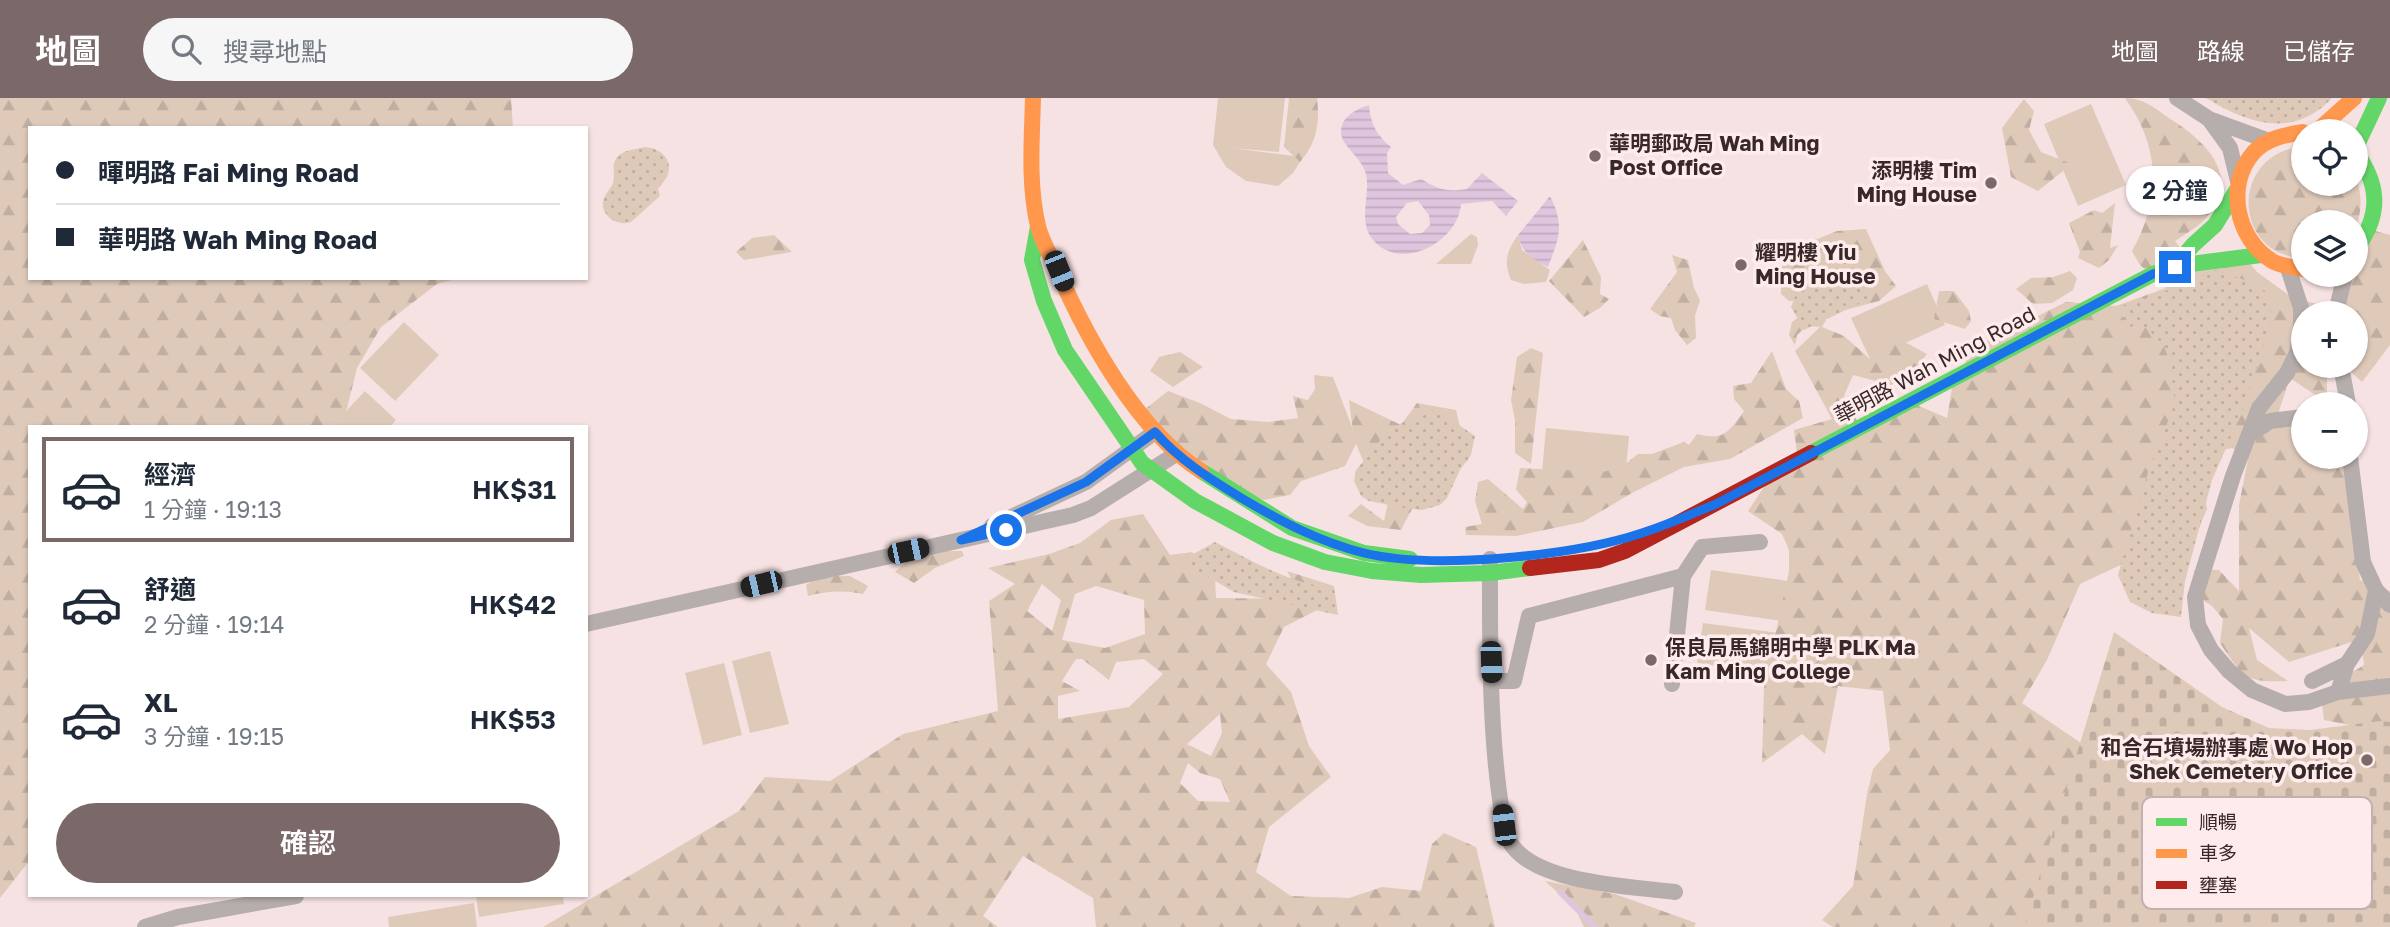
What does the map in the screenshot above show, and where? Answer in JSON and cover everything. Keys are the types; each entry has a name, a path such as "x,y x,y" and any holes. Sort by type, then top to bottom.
{"street":[{"name":"華明路 Wah Ming Road","path":"1033,98 1031,173 1038,227 1077,315 1117,381 1155,432 1176,454 1230,491 1292,528 1327,541 1391,558 1490,566"},
{"path":"2178,98 2209,119 2269,141 2291,134"},
{"path":"2330,119 2354,98"},
{"path":"2368,123 2379,98"},
{"path":"2209,119 2230,148 2237,186 2238,219 2243,232 2261,255 2291,267"},
{"name":"華明路 Wah Ming Road","path":"2175,267 2193,245 2215,225 2251,157 2269,141"},
{"path":"2368,170 2375,189 2373,222 2368,235"},
{"path":"2375,189 2390,198"},
{"name":"華明路 Wah Ming Road","path":"1038,227 1032,260 1044,301 1065,350 1133,450 1152,470 1195,501 1273,543 1325,562 1372,571 1422,575 1490,566 1597,546 1642,533 1716,504 2153,274 2175,267 2261,255"},
{"path":"2298,287 2301,333 2297,353 2287,373 2259,408 2233,476 2195,597 2198,625 2211,650 2229,671 2252,690 2284,704 2297,705 2338,692 2390,686"},
{"path":"2249,435 2270,421 2291,418"},
{"path":"961,540 1086,482 1155,432"},
{"path":"588,624 1073,515 1091,508 1176,454"},
{"path":"2351,469 2362,562 2376,590 2390,605"},
{"path":"1672,684 1684,576 1702,547 1760,542"},
{"path":"1490,566 1494,749 1504,825 1513,847 1549,872 1572,878 1675,892"},
{"path":"1492,681 1514,681 1529,616 1684,576"},
{"path":"2338,692 2347,664 2367,634 2376,590"},
{"path":"2312,681 2347,664"},
{"path":"145,927 178,917 290,897"}],"green space":[{"path":"0,98 511,98 513,126 28,126 28,280 451,280 437,284 381,327 357,368 346,412 333,425 28,425 28,863 0,898"},
{"path":"1218,98 1285,98 1279,152 1232,148 1294,156 1300,162 1293,173 1278,186 1246,181 1226,167 1213,145"},
{"path":"1289,98 1317,98 1316,132 1300,162 1284,147"},
{"path":"2125,98 2150,105 2185,129 2208,151 2221,176 2221,190 2216,204 2202,222 2175,241 2189,259 2247,260 2257,272 2294,299 2304,301 2291,301 2291,378 2327,378 2327,392 2311,392 2290,378 2277,417 2291,419 2291,469 2344,469 2360,580 2390,591 2390,728 2375,730 2324,720 2321,696 2338,681 2364,665 2361,639 2289,662 2249,628 2257,660 2288,681 2262,681 2246,676 2220,643 2223,619 2212,606 2193,594 2194,570 2219,570 2239,591 2239,505 2248,459 2232,448 2204,453 2207,509 2199,528 2080,584 2047,660 2022,703 2109,762 2169,797 2142,797 2142,909 2359,909 2390,927 1833,927 1822,920 1853,886 1873,769 1890,750 1883,691 1838,686 1825,754 1802,734 1762,763 1764,688 1789,571 1789,550 1782,534 1748,511 1772,475 1798,461 1794,430 1832,419 1795,351 1820,327 1807,326 1797,335 1795,345 1789,335 1792,322 1803,314 1826,320 1822,327 1844,336 1870,359 1894,336 1927,354 1912,373 1891,385 1853,375 1844,396 1862,430 1910,402 1947,418 1952,388 1973,348 2066,302 2116,306 2166,288 2140,265 2132,251 2142,232 2152,193 2151,155 2145,136"},
{"path":"2206,98 2332,98 2317,111 2302,119 2291,119 2287,123 2254,120"},
{"path":"2024,99 2034,111 2029,130 2041,152 2072,164 2038,191 2011,177 2002,128"},
{"path":"2091,104 2126,185 2078,206 2044,124"},
{"path":"645,147 664,155 668,163 668,174 658,189 660,196 631,222 620,223 606,214 603,204 613,183 616,159 624,152"},
{"path":"2291,150 2291,196 2360,196 2359,210 2291,210 2291,255 2280,253 2263,240 2252,224 2249,204 2252,185 2262,167 2279,153"},
{"path":"2115,203 2110,248 2118,245 2109,260 2099,268 2078,258 2080,252 2069,223 2094,210 2102,213"},
{"path":"1866,229 1885,271 1896,286 1879,301 1845,310 1801,295 1789,301 1781,294 1781,269 1787,255 1837,231"},
{"path":"2372,230 2390,235 2390,345 2368,374 2368,301 2337,301 2343,287 2368,287 2368,236"},
{"path":"1471,234 1477,237 1478,245 1471,264 1436,264"},
{"path":"774,235 792,252 744,260 736,252 752,238"},
{"path":"1518,235 1522,250 1550,270 1546,282 1524,284 1511,280 1507,256"},
{"path":"1583,240 1601,277 1600,294 1609,299 1584,317 1549,281"},
{"path":"1850,250 1873,297 1804,330 1791,307 1806,269"},
{"path":"1672,255 1688,260 1694,288 1700,300 1695,316 1696,338 1687,345 1675,330 1671,318 1660,316 1650,309 1677,272"},
{"path":"2216,270 2256,284 2270,295 2271,324 2241,414 2212,480 2185,581 2181,617 2152,613 2130,602 2118,575 2148,472 2175,403 2170,363 2164,346 2147,328 2124,326 2121,306 2180,286"},
{"path":"2070,271 2077,278 2073,290 2052,303 2033,304 2016,289 2031,278 2053,277"},
{"path":"1927,284 1945,325 1870,359 1851,318"},
{"path":"1939,291 1954,291 1969,311 1971,321 1965,329 1934,319"},
{"path":"404,322 439,355 395,401 360,368"},
{"path":"1531,348 1543,353 1531,464 1515,453 1515,420 1511,400 1517,357"},
{"path":"1772,351 1786,389 1799,401 1803,418 1730,459 1684,467 1583,522 1516,536 1466,535 1465,527 1482,524 1475,501 1478,482 1488,479 1523,509 1527,502 1516,490 1520,468 1602,472 1620,468 1638,454 1652,454 1684,442 1689,445 1697,434 1714,436 1725,433 1744,411 1734,399 1733,386 1751,383"},
{"path":"1180,352 1203,367 1173,387 1150,371 1159,357"},
{"path":"1314,375 1333,377 1357,440 1328,464 1308,400 1315,389"},
{"path":"365,391 396,420 392,425 333,425"},
{"path":"1168,391 1231,419 1268,422 1298,418 1293,396 1321,404 1342,415 1354,440 1349,400 1401,425 1417,403 1456,410 1468,461 1424,466 1434,504 1412,509 1401,530 1367,526 1348,516 1361,504 1384,521 1388,503 1375,489 1356,444 1345,466 1301,481 1290,495 1264,500 1184,467 1144,410"},
{"path":"1436,409 1475,436 1471,455 1460,470 1447,498 1440,505 1422,510 1369,501 1361,496 1354,481 1356,470 1387,432 1405,421"},
{"path":"1546,428 1629,436 1625,480 1542,472"},
{"path":"1143,514 1170,555 1192,552 1215,575 1216,598 1303,599 1287,571 1334,586 1331,603 1284,627 1266,664 1291,692 1309,746 1331,777 1269,827 1256,872 1291,896 1349,898 1382,887 1421,891 1432,844 1444,833 1476,847 1495,927 1096,927 1093,898 1023,856 983,916 998,927 543,927 739,811 765,777 830,781 903,734 998,711 989,601 1015,584 988,568 1049,554 1080,543 1111,520","holes":["1042,584 1061,600 1052,631 1027,611","1096,586 1144,600 1145,634 1105,648 1062,640 1075,594","1076,659 1082,659 1109,680 1116,662 1144,659 1163,674 1129,707 1058,719 1058,696 1080,691 1062,681","1220,714 1222,733 1211,756 1187,744","1188,763 1200,773 1220,779 1230,802 1198,801 1180,783"]},
{"path":"1215,542 1289,578 1320,586 1334,586 1338,615 1234,592 1181,561"},
{"path":"936,551 962,551 964,556 935,568 914,583 895,572 908,560"},
{"path":"1711,570 1788,581 1782,621 1705,610"},
{"path":"823,575 850,576 868,586 863,594 835,592 808,596 806,585"},
{"path":"1703,623 1779,633 1774,674 1697,663"},
{"path":"2114,632 2222,707 2269,728 2310,730 2390,722 2390,927 2024,927"},
{"path":"770,651 789,724 750,733 732,661"},
{"path":"724,663 742,735 703,745 685,673"},
{"path":"1545,881 1615,894 1696,923 1694,927 1584,927 1575,908"},
{"path":"476,897 563,897 564,904 479,917"},
{"path":"474,903 477,927 389,927 388,917"}],"shaded area":[{"path":"1369,105 1375,129 1391,147 1387,153 1388,173 1403,185 1421,179 1443,189 1467,189 1482,173 1518,201 1506,216 1492,201 1461,204 1458,217 1441,240 1414,253 1400,254 1387,250 1369,235 1365,218 1366,174 1341,134 1346,118 1354,111","holes":["1418,201 1429,215 1430,225 1422,233 1410,234 1398,224 1396,217 1407,203"]},
{"path":"1550,196 1558,216 1559,232 1548,267 1528,255 1518,235"}],"waterway":[{"path":"1560,892 1595,927"}],"traffic: fast":[{"path":"2368,121 2379,98"},
{"path":"2368,173 2374,201 2368,228"},
{"path":"2175,266 2215,225 2236,191"},
{"path":"1038,227 1032,260 1044,301 1065,350 1142,463 1195,501 1273,543 1325,562 1372,571 1421,575 1490,573 1530,568"},
{"path":"1811,453 2153,274 2175,266 2261,255"},
{"path":"1201,471 1292,528 1364,553 1410,559"}],"traffic: slow":[{"path":"1033,98 1033,194 1038,226 1044,242 1083,324 1116,381 1156,432 1201,471"},
{"path":"2330,119 2354,98"},
{"path":"2291,134 2270,140 2254,152 2245,165 2237,195 2243,225 2250,239 2272,261 2291,267"}],"traffic: jam":[{"path":"1530,568 1599,560 1625,551 1811,453"}],"place":[{"name":"華明郵政局 Wah Ming Post Office","path":"1595,156"},
{"name":"添明樓 Tim Ming House","path":"1991,183"},
{"name":"耀明樓 Yiu Ming House","path":"1741,265"},
{"name":"保良局馬錦明中學 PLK Ma Kam Ming College","path":"1651,660"},
{"name":"和合石墳場辦事處 Wo Hop Shek Cemetery Office","path":"2367,760"}],"route":[{"path":"1006,530 961,540 1086,482 1155,432 1183,459 1292,528 1364,553 1391,558 1490,559 1597,546 1642,533 1716,504 2153,274 2175,267"}]}
